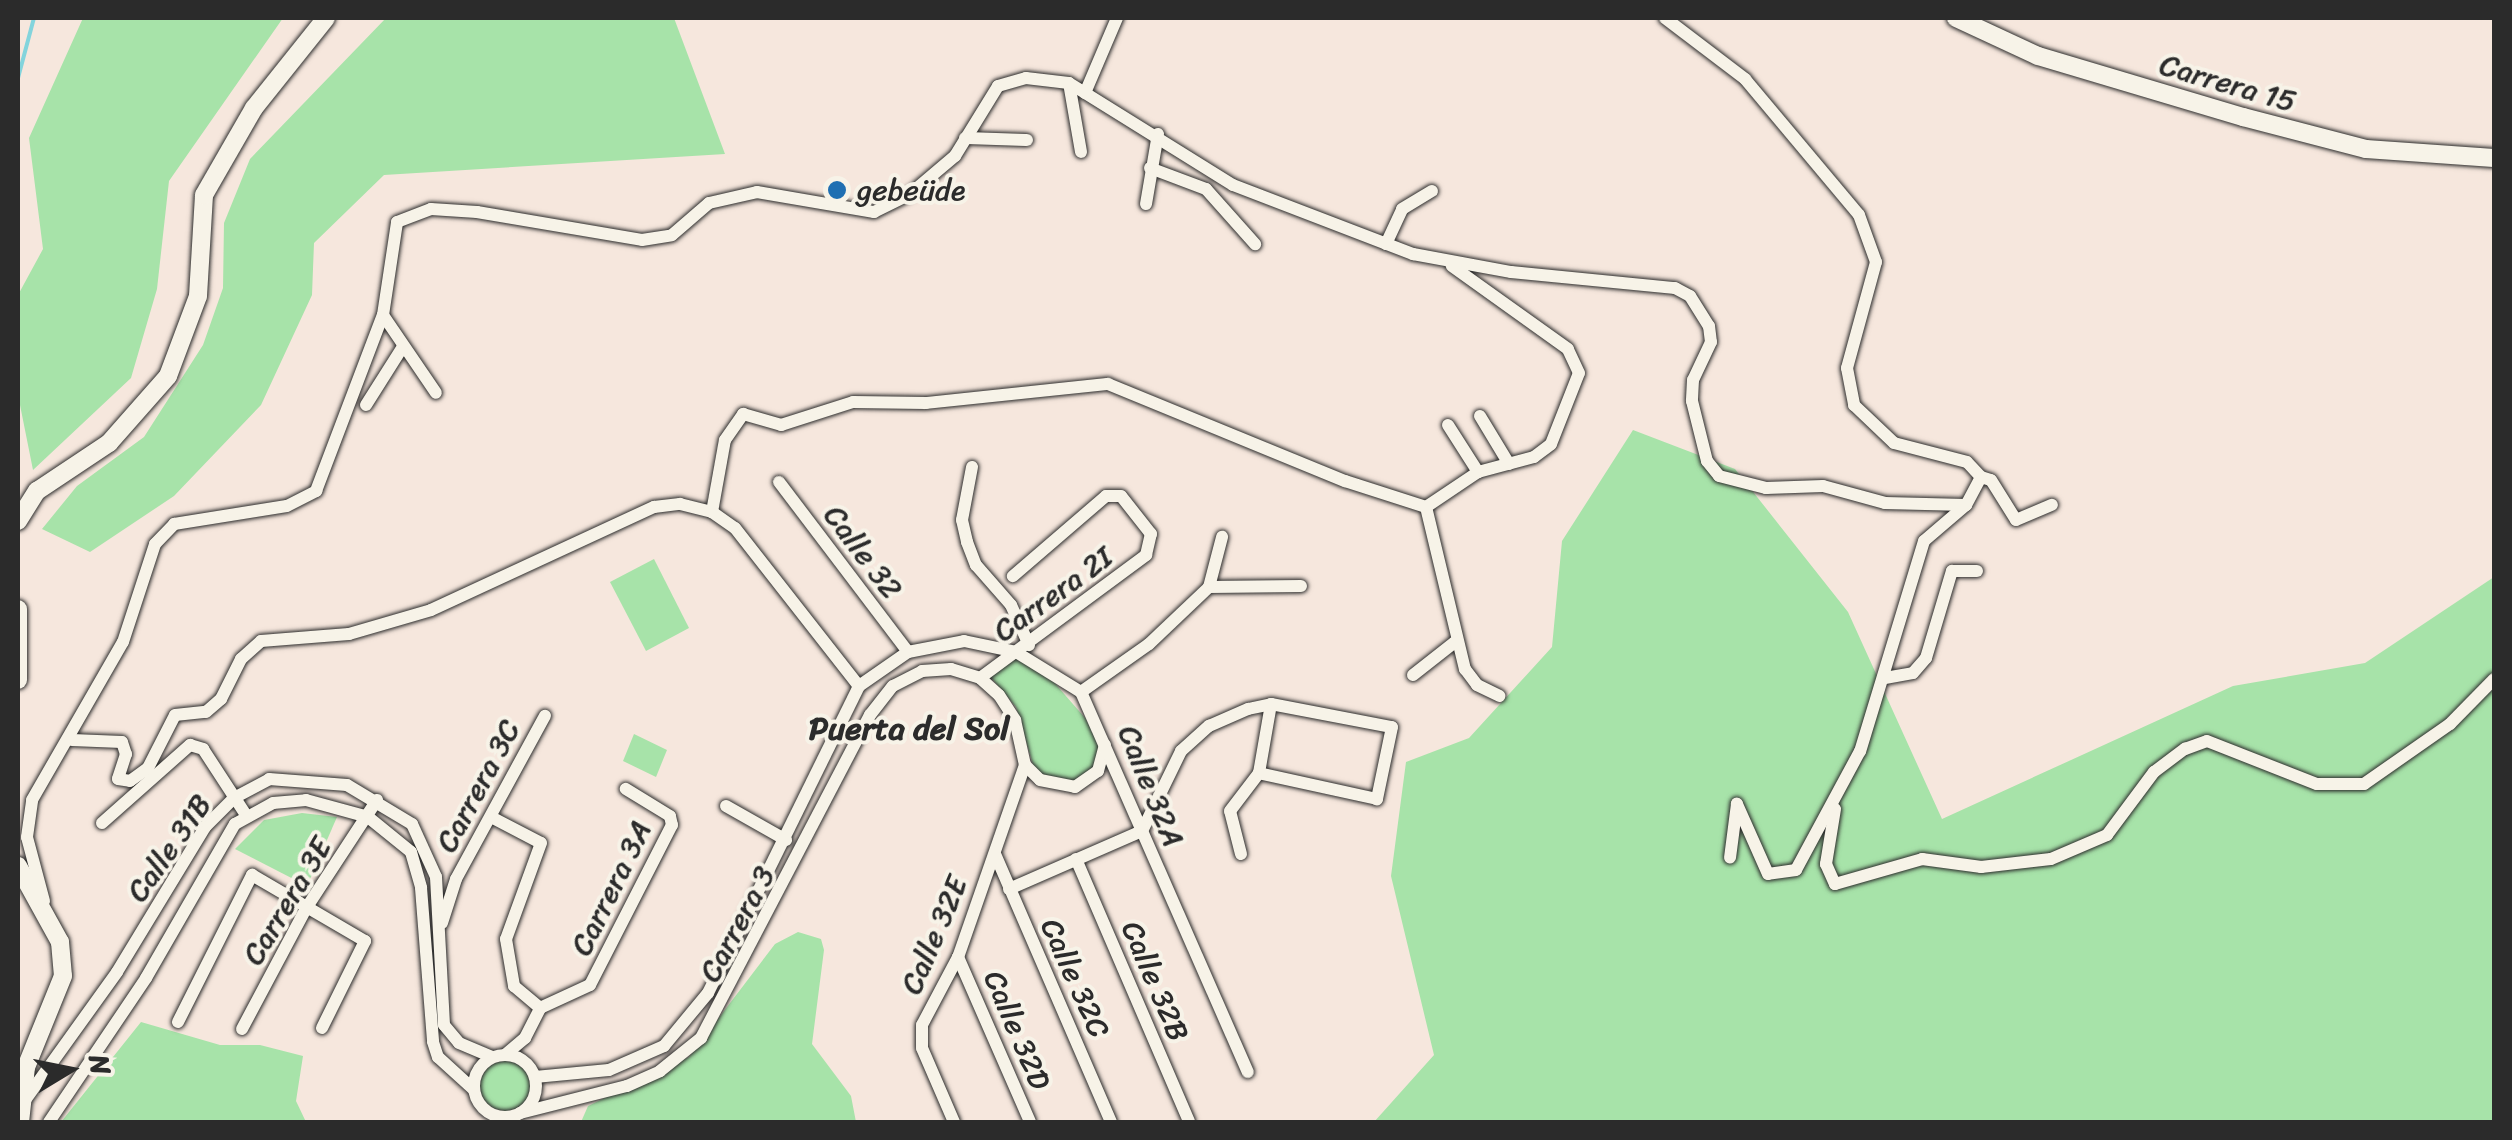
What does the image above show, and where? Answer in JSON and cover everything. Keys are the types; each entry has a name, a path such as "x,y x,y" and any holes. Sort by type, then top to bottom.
{"main road":[{"path":"18,521 37,491 108,443 168,376 198,296 204,195 264,95 326,18"},
{"name":"Carrera 15","path":"1956,18 2081,70 2296,131 2414,156 2494,158"},
{"path":"18,610 18,680"},
{"path":"18,866 60,942 63,976 26,1066 20,1115"}],"street":[{"path":"1084,93 1117,18"},
{"path":"1665,18 1745,80 1859,216 1876,262 1846,368 1854,405 1894,443 1967,462 1981,478 1991,480 2016,520 2052,505"},
{"path":"47,913 26,837 32,800 72,740 131,624 145,564 162,532 190,519 296,504 316,492 383,315 390,245 397,222 416,212 477,212 642,240 672,236 709,203 757,192 864,214 910,194 955,156 998,86 1026,78 1069,83 1158,134 1233,185 1386,244 1449,264 1646,283 1690,296 1709,326 1711,342 1693,380 1692,401 1706,460 1719,476 1766,488 1823,486 1885,503 1966,504"},
{"path":"1069,83 1080,152"},
{"path":"1146,204 1158,134"},
{"path":"965,138 1027,140"},
{"path":"1150,168 1206,190 1255,244"},
{"path":"1386,244 1402,210 1432,191"},
{"path":"1426,507 1478,472 1509,464 1550,444 1579,373 1577,360 1449,264"},
{"path":"383,315 436,394"},
{"path":"366,405 402,348"},
{"path":"712,512 725,440 736,416 780,425 853,402 926,403 1086,384 1141,393 1344,481 1426,507"},
{"path":"1480,416 1509,464"},
{"path":"1448,425 1478,472"},
{"path":"972,468 962,520 967,542 976,565 1011,605 1023,649"},
{"path":"1730,858 1737,804 1768,874 1796,870 1836,797 1885,678 1924,541 1966,504 1981,478"},
{"name":"Calle 32","path":"779,482 908,652"},
{"name":"Carrera 2I","path":"980,678 1023,649 1151,545 1151,534 1113,494 1013,576"},
{"path":"72,740 122,742 126,754 118,779 130,781 148,768 175,714 206,712 221,699 241,660 261,640 349,634 430,610 654,506 680,504 712,512 736,528 858,686 908,652 964,641 1023,649 1081,692 1149,644 1209,587 1222,537"},
{"path":"1426,507 1456,642 1477,685 1500,696"},
{"path":"1885,678 1913,673 1926,658 1952,571 1977,570"},
{"path":"1209,587 1301,586"},
{"path":"1413,675 1456,642"},
{"name":"Carrera 3","path":"520,1113 627,1086 660,1071 701,1038 870,714 893,686 922,671 950,669 980,678"},
{"path":"980,678 1015,720 1025,765 1052,786 1085,784 1104,759 1105,738"},
{"path":"1836,797 1826,864 1835,884 1922,858 1981,867 2051,859 2107,835 2154,772 2185,749 2207,741 2317,784 2364,784 2450,724 2494,680"},
{"name":"Carrera 3","path":"533,1073 609,1070 664,1046 708,993 858,686"},
{"name":"Calle 32A","path":"1081,692 1105,738 1129,806 1248,1072"},
{"path":"1241,854 1230,811 1259,773 1271,704"},
{"path":"1009,889 1142,831 1181,751 1209,726 1271,704 1392,727 1377,799 1259,773"},
{"name":"Carrera 3C","path":"440,927 456,879 544,716"},
{"path":"102,823 190,745 203,750 246,815"},
{"name":"Calle 32E","path":"954,1122 920,1036 958,957 1025,765"},
{"name":"Calle 31B","path":"20,1115 118,972 205,827 234,798 269,779 311,778 377,800 412,824 436,877 444,1025 459,1043 499,1055"},
{"name":"Carrera 3A","path":"540,1008 590,986 672,826 670,816 626,789"},
{"path":"1129,806 1157,798"},
{"name":"Calle 31B","path":"49,1122 246,815 306,800 368,817 399,838 418,869 433,1042 438,1057 474,1089"},
{"name":"Carrera 3E","path":"242,1029 307,907 377,800"},
{"path":"726,806 786,840"},
{"path":"492,817 542,843 511,915 510,972 514,986 540,1008 526,1038 480,1066 474,1089 484,1109 496,1120 520,1113 535,1094 526,1038"},
{"name":"Calle 32C","path":"994,854 1111,1122"},
{"name":"Calle 32B","path":"1076,859 1189,1122"},
{"path":"178,1022 252,874 363,938 322,1028"},
{"name":"Carrera 3C","path":"436,877 456,879"},
{"name":"Calle 32D","path":"958,957 1030,1122"},
{"path":"499,1055 533,1073"}],"green space":[{"path":"83,18 283,18 169,181 157,289 131,378 33,470 18,395 18,295 43,249 29,138"},
{"path":"386,18 674,18 725,154 384,175 314,243 312,295 261,405 174,496 90,552 42,529 77,486 144,437 203,345 223,288 224,223 250,159"},
{"path":"1633,430 1735,469 1848,612 1942,819 2233,686 2365,663 2494,577 2494,1122 1374,1122 1434,1055 1391,876 1406,762 1469,738 1552,647 1562,541"},
{"path":"654,559 689,628 646,651 610,582"},
{"path":"1017,655 1045,672 1086,719 1100,747 1098,763 1079,783 1051,780 1034,768 1016,707 988,674"},
{"path":"634,734 667,750 656,777 623,761"},
{"path":"302,813 337,817 307,886 235,849 264,820"},
{"path":"798,932 821,939 824,950 812,1044 851,1096 856,1122 581,1122 588,1106 689,1057 775,944"},
{"path":"141,1022 220,1045 260,1045 303,1056 296,1101 306,1122 61,1122"},
{"path":"505,1061 523,1068 530,1086 523,1104 505,1111 487,1104 480,1086 487,1068"}],"waterway":[{"path":"18,78 34,18"}],"place":[{"name":"gebeüde","path":"837,190"}],"district":[{"name":"Puerta del Sol","path":"909,729"}]}
